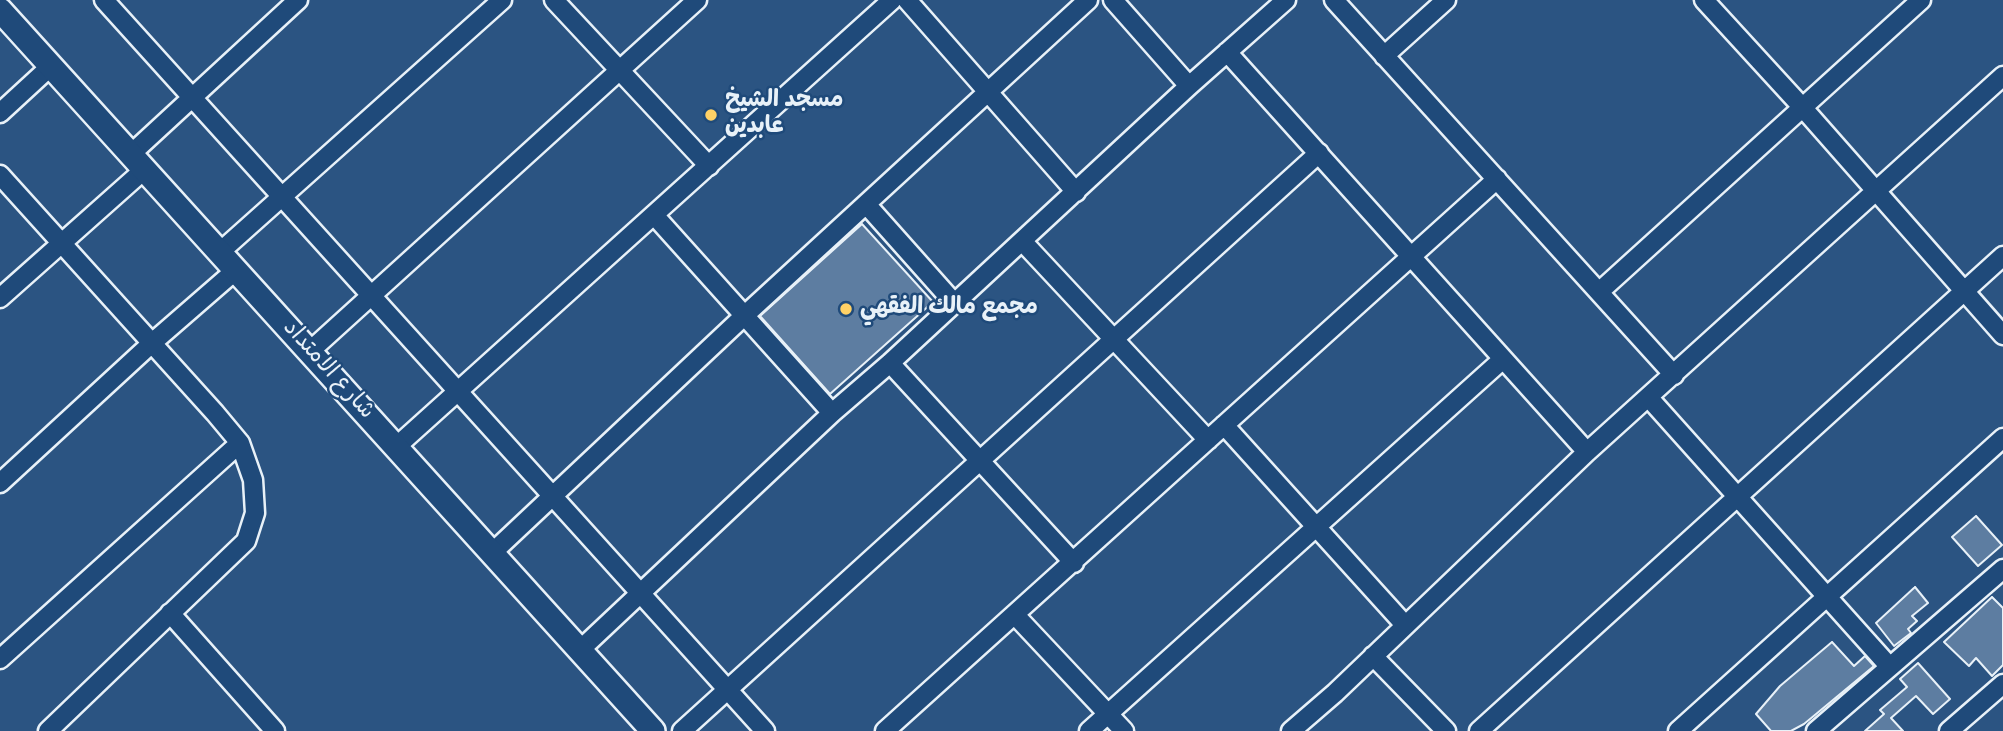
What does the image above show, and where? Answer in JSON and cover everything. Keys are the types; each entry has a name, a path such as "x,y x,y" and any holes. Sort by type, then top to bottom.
{"street":[{"path":"104,0 765,731"},
{"path":"0,298 62,242 138,162 192,99 298,0"},
{"path":"220,253 502,0"},
{"path":"554,0 709,166"},
{"path":"309,352 697,0"},
{"path":"396,447 891,0"},
{"path":"907,0 1076,192"},
{"path":"492,552 1087,0"},
{"path":"1113,0 1189,86"},
{"path":"580,650 832,413 955,304 1189,86 1286,0"},
{"path":"1334,0 1674,374"},
{"path":"1384,56 1446,0"},
{"path":"1704,0 2003,335"},
{"path":"1599,292 1922,0"},
{"name":"شارع الامتداد","path":"0,10 653,731"},
{"path":"1227,52 1587,452"},
{"path":"0,113 51,66"},
{"path":"1291,731 1374,656 1587,452 2003,76"},
{"path":"682,731 1319,153"},
{"path":"0,175 240,443 253,480 255,513 246,541 48,731"},
{"path":"885,731 1497,179"},
{"path":"866,204 955,304"},
{"path":"654,215 832,413"},
{"path":"1023,242 1208,440"},
{"path":"1479,731 2003,256"},
{"path":"0,483 236,270"},
{"path":"1089,731 1503,359"},
{"path":"890,363 1074,563"},
{"path":"1649,398 1889,666"},
{"path":"1224,425 1405,625"},
{"path":"1690,727 1826,596 2003,438"},
{"path":"0,659 240,443"},
{"path":"1816,731 2003,569"},
{"path":"170,614 275,731"},
{"path":"1015,615 1124,731"},
{"path":"1374,656 1446,731"},
{"path":"1949,731 2003,684"}],"building":[{"name":"مجمع مالك الفقهي","path":"862,224 933,302 830,394 760,316"},
{"path":"1976,516 2002,545 1978,566 1952,537"},
{"path":"1915,587 1928,603 1912,616 1917,621 1908,629 1911,633 1894,646 1876,623"},
{"path":"1992,597 2003,608 2003,665 1992,676 1976,658 1969,666 1944,642"},
{"path":"1832,642 1854,666 1865,656 1874,666 1804,724 1791,731 1771,731 1756,714 1780,686"},
{"path":"1918,663 1950,699 1933,714 1916,696 1891,718 1903,731 1865,731 1884,714 1880,710 1907,687 1900,679"}],"place":[{"name":"مسجد الشيخ عابدين","path":"711,115"},
{"name":"مجمع مالك الفقهي","path":"846,309"}]}
